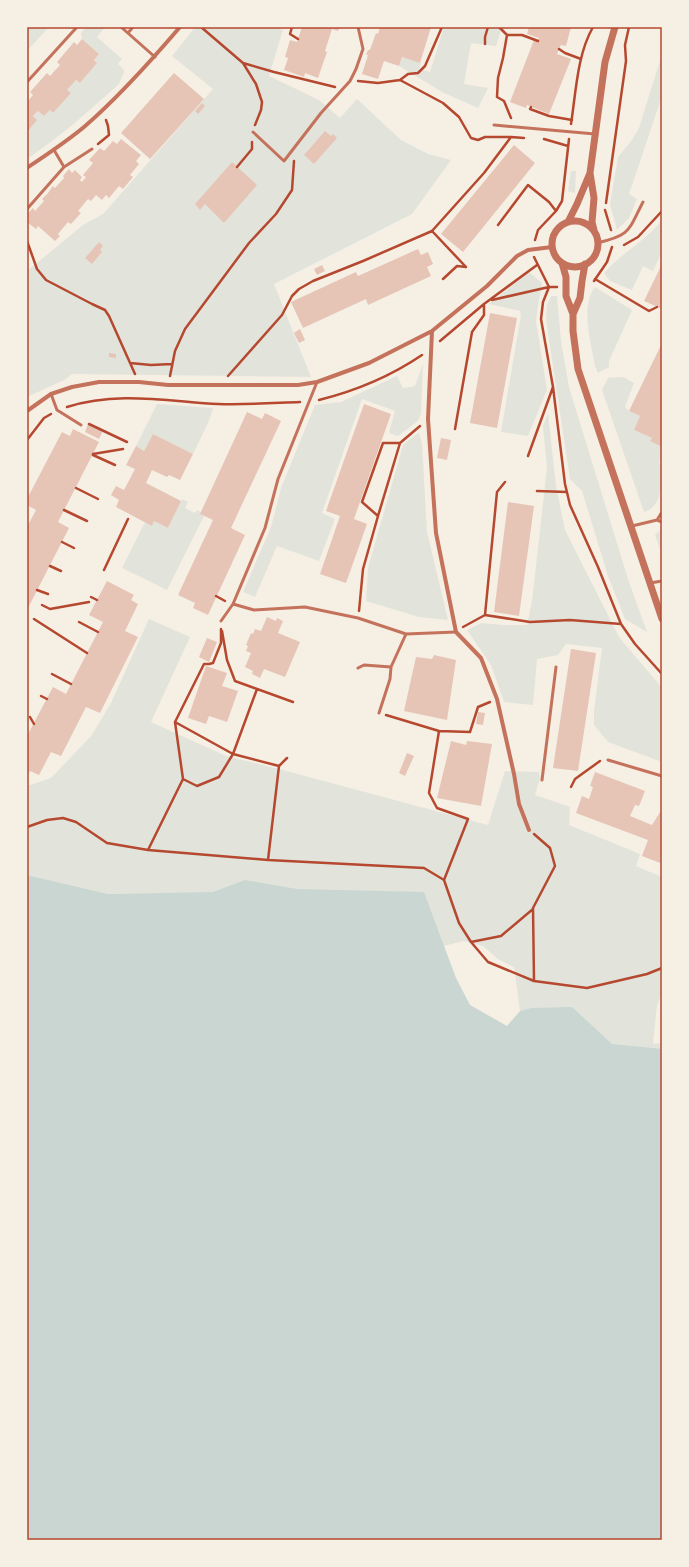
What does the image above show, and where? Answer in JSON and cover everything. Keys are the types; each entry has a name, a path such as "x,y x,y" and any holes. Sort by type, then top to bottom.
{"street":[{"path":"27,168 54,150 96,116 155,57 180,27"},
{"path":"590,173 594,198 592,222 597,243 594,256 585,264 571,267 562,263 554,255 552,247 553,237 556,231 568,222 571,217 590,173 605,62 615,27"},
{"path":"568,222 580,222 594,230"},
{"path":"27,411 51,394 72,386 88,383 139,382 220,385 298,385 317,382 369,363 432,331 487,286 518,256 528,250 552,247"},
{"path":"562,263 566,277 566,296 573,314 573,331 578,369 662,619"},
{"path":"573,314 580,298 585,264"},
{"path":"432,331 428,419 436,533 456,632 481,658 497,700 514,774 519,804 529,830"}],"lane":[{"path":"27,82 77,27"},
{"path":"121,27 155,57"},
{"path":"126,27 128,33"},
{"path":"128,33 133,27"},
{"path":"253,132 284,161 321,113 350,81 364,49 358,27"},
{"path":"494,125 596,134"},
{"path":"27,209 64,167 92,149"},
{"path":"54,150 64,167"},
{"path":"597,243 620,237 624,234 632,224 643,202"},
{"path":"220,621 233,604 265,528 278,479 317,382"},
{"path":"51,394 57,410 81,425"},
{"path":"657,520 662,512"},
{"path":"632,526 657,520 662,522"},
{"path":"649,584 662,581"},
{"path":"233,604 254,610 305,607 358,618 406,634 456,632"},
{"path":"379,713 390,679 391,667 406,634"},
{"path":"358,668 364,665 391,667"},
{"path":"542,780 556,667"},
{"path":"608,760 662,776"}],"path":[{"path":"201,27 243,63 256,84 262,102 261,110 253,132 252,149 237,167"},
{"path":"292,27 290,34 298,39"},
{"path":"350,81 378,83 400,80 408,74 418,72 426,66 442,27"},
{"path":"485,44 484,37 488,27"},
{"path":"499,27 507,35 522,35 538,40"},
{"path":"559,49 565,54 581,59 592,27"},
{"path":"604,212 626,61 626,38 629,27"},
{"path":"507,35 498,78 497,97 504,101 512,120"},
{"path":"243,63 343,89"},
{"path":"400,80 443,104 459,117 470,138 478,140 485,138 526,138"},
{"path":"531,107 530,109 549,116 572,120"},
{"path":"92,149 108,135 106,120"},
{"path":"220,385 282,315 292,296 300,289 312,281 363,262 432,231 484,173 511,137"},
{"path":"540,138 568,146"},
{"path":"168,384 174,351 185,329 249,243 276,214 292,190 295,165 293,151"},
{"path":"498,225 528,185 549,202 556,211"},
{"path":"622,245 638,237 662,212"},
{"path":"432,231 466,267 457,266 443,279"},
{"path":"27,241 37,269 46,280 105,310 139,382"},
{"path":"612,246 617,246"},
{"path":"595,279 649,311 656,307"},
{"path":"489,300 549,287 543,302 541,319 553,386 567,492 577,523 598,567 621,624 635,644 662,674"},
{"path":"454,429 472,332 484,315 484,304"},
{"path":"130,362 152,365 172,364"},
{"path":"528,456 553,386"},
{"path":"358,618 363,569 400,443 428,419"},
{"path":"81,425 88,424 127,442"},
{"path":"378,516 362,502 383,442 400,443"},
{"path":"115,466 93,454 123,449"},
{"path":"485,615 497,492 505,482"},
{"path":"76,488 98,499"},
{"path":"537,491 567,492"},
{"path":"64,510 87,521"},
{"path":"104,570 128,519"},
{"path":"62,542 74,548"},
{"path":"50,566 61,571"},
{"path":"37,590 48,594"},
{"path":"91,597 97,600"},
{"path":"42,605 50,609 89,602"},
{"path":"456,632 485,615 530,622 570,620 621,624"},
{"path":"34,619 87,652"},
{"path":"220,621 227,660 235,681 293,702"},
{"path":"148,850 183,779 175,722 204,664 213,663 221,643 220,621"},
{"path":"79,622 98,632"},
{"path":"52,674 71,684"},
{"path":"183,779 197,786 219,777 233,754 257,690"},
{"path":"41,696 46,699"},
{"path":"379,713 439,731 470,732 478,707"},
{"path":"30,717 34,724"},
{"path":"175,722 233,754 279,766"},
{"path":"439,731 428,794 437,808 468,819 444,880"},
{"path":"268,860 279,766 287,758"},
{"path":"571,787 575,779 596,763 602,759 608,760"},
{"path":"27,827 47,820 62,818 76,822 107,843 148,850 268,860 424,868 444,880 459,923 471,942 488,962 534,981 587,988 647,974 662,968"},
{"path":"471,942 501,936 533,908 555,866 550,848 529,830"},
{"path":"533,908 534,981"}],"shaded area":[{"path":"29,27 49,27 27,51 27,30"},
{"path":"86,27 105,27 97,37 122,59 118,64 124,72 119,84 63,133 27,159 27,140 29,128 34,116 38,111 44,116 50,110 53,113 70,93 67,90 76,80 80,83 97,63 94,60 99,54 82,39 81,33"},
{"path":"195,27 275,27 283,30 269,76 319,100 340,118 357,99 401,140 428,154 451,160 412,214 274,284 311,377 72,374 64,380 27,397 27,271 83,225 103,214 213,89 172,56"},
{"path":"444,27 502,27 496,46 471,43 464,84 488,88 478,108 442,92 399,66 402,57 421,63 419,69 430,72"},
{"path":"662,54 662,96 629,194 637,199 629,218 617,230 610,204 618,157 632,140 639,128"},
{"path":"571,171 576,171 575,193 568,191"},
{"path":"662,220 662,252 653,271 643,266 632,290 610,281 604,273 618,259 649,234"},
{"path":"529,272 542,283 536,321 547,390 528,436 501,432 521,315 520,311 489,304"},
{"path":"595,287 632,310 609,361 609,367 598,373 591,347 587,314 588,304"},
{"path":"551,296 557,296 561,341 569,387 628,579 647,632 625,619 608,576 582,491 570,479 546,320 547,305"},
{"path":"423,364 421,414 418,421 398,436 389,433 395,411 362,399 322,513 335,519 319,561 277,546 255,597 243,592 271,527 281,488 315,405 341,402 397,376 403,388 415,386"},
{"path":"623,377 634,383 625,407 629,411 640,416 634,430 652,438 651,441 662,447 662,455 659,461 661,468 660,491 655,504 644,512 602,390 608,378"},
{"path":"157,404 213,408 209,421 193,454 153,434 144,451 136,446"},
{"path":"548,413 556,486 565,530 619,637 662,688 662,762 608,742 594,725 594,711 602,648 566,644 558,655 537,659 533,705 504,702 491,665 467,630 481,623 527,625 532,601 547,468 543,426"},
{"path":"419,433 422,444 427,532 448,620 419,617 366,601 368,568 403,445"},
{"path":"182,499 188,502 185,508 195,513 197,510 204,516 167,590 122,568 145,522 152,525 154,521 168,528"},
{"path":"662,529 662,555 655,535"},
{"path":"149,619 190,637 151,722 226,756 488,825 505,771 539,772 540,779 535,795 570,807 569,825 640,854 636,866 662,877 662,994 657,1005 653,1044 662,1043 662,1540 27,1540 210,893 108,894 27,875 27,786 51,778 92,735 111,703","holes":["424,892 444,946 463,941 483,946 498,959 514,967 520,1011 531,1008 512,1033 460,1001"]},
{"path":"27,875 108,894 213,892 245,880 297,889 424,892 456,978 470,1005 507,1026 520,1011 531,1008 572,1007 612,1044 662,1049 662,1540 27,1540"}],"building":[{"path":"302,27 340,27 338,31 332,29 325,51 327,52 318,78 305,73 304,77 284,70 288,58 285,57 290,40 297,42"},
{"path":"380,27 431,27 420,63 402,57 399,66 384,61 378,79 362,74 368,55 366,55 368,50 370,50 376,33 378,34"},
{"path":"529,27 571,27 566,46 561,45 557,54 571,59 549,114 527,105 526,108 510,102 534,40 537,41 539,38 527,34"},
{"path":"82,39 99,54 94,60 97,63 80,83 76,80 67,90 71,93 53,113 50,110 44,116 38,111 33,116 37,120 27,132 27,102 33,95 30,92 47,73 50,76 60,65 57,62 74,42 77,45"},
{"path":"174,73 204,99 150,159 121,133"},
{"path":"202,103 205,106 198,114 195,111"},
{"path":"325,131 331,136 333,134 337,138 314,164 304,155"},
{"path":"121,139 141,155 136,161 139,164 130,175 133,177 123,189 119,186 109,198 106,195 102,200 96,195 91,201 88,199 78,211 81,213 71,224 68,222 58,234 60,236 55,241 38,226 36,229 27,222 29,219 27,214 33,208 35,211 44,201 42,199 53,186 55,188 64,178 63,176 69,169 72,173 75,170 82,177 80,180 82,182 86,177 83,175 93,163 89,160 100,148 104,151 113,141 117,144"},
{"path":"514,145 535,163 463,252 441,234"},
{"path":"232,162 257,185 224,223 205,204 200,210 195,204"},
{"path":"99,242 103,246 100,250 102,252 92,264 85,258"},
{"path":"418,249 421,255 428,252 433,264 427,267 431,276 368,305 366,299 303,328 291,302 356,272 358,276"},
{"path":"662,264 662,309 644,301"},
{"path":"322,265 325,271 317,275 314,269"},
{"path":"490,313 517,318 497,428 470,423"},
{"path":"300,329 305,340 299,343 294,333"},
{"path":"662,343 662,447 650,441 652,438 634,430 640,416 629,411"},
{"path":"109,353 116,354 116,358 109,357"},
{"path":"364,404 391,414 354,519 367,524 346,583 320,574 340,516 326,511"},
{"path":"247,412 262,419 265,413 281,421 231,528 245,535 208,615 193,608 195,603 178,595 213,520 200,514"},
{"path":"88,424 103,431 99,439 85,432"},
{"path":"73,429 99,442 58,522 69,528 28,608 27,527 36,510 27,505 27,499 62,432 70,436"},
{"path":"153,434 193,454 180,480 169,475 167,477 152,470 146,483 181,501 168,528 154,521 152,526 116,507 119,500 111,495 116,486 124,490 135,469 126,465 136,446 144,451"},
{"path":"441,438 451,440 447,460 437,458"},
{"path":"508,502 534,506 519,616 494,612"},
{"path":"107,581 134,595 131,600 138,604 125,631 138,637 100,713 86,707 61,756 51,752 39,775 30,771 27,777 27,736 53,687 66,694 103,622 89,615"},
{"path":"267,617 276,621 277,618 283,621 278,633 300,642 285,677 264,669 260,678 252,674 253,671 245,667 251,653 246,651 248,646 246,645 251,633 253,634 255,629 261,631"},
{"path":"207,638 217,642 209,662 199,657"},
{"path":"571,649 596,653 578,771 553,768"},
{"path":"434,655 456,660 447,720 404,711 416,657 432,659"},
{"path":"206,666 227,673 222,686 238,691 227,722 209,716 206,724 188,718"},
{"path":"478,712 485,713 483,725 476,724"},
{"path":"451,741 466,745 467,741 492,744 481,806 437,798"},
{"path":"407,753 414,756 405,776 399,773"},
{"path":"595,772 645,791 639,806 635,805 630,816 652,825 662,809 662,858 660,863 642,856 648,840 576,813 582,796 589,799 593,787 590,786"}]}
